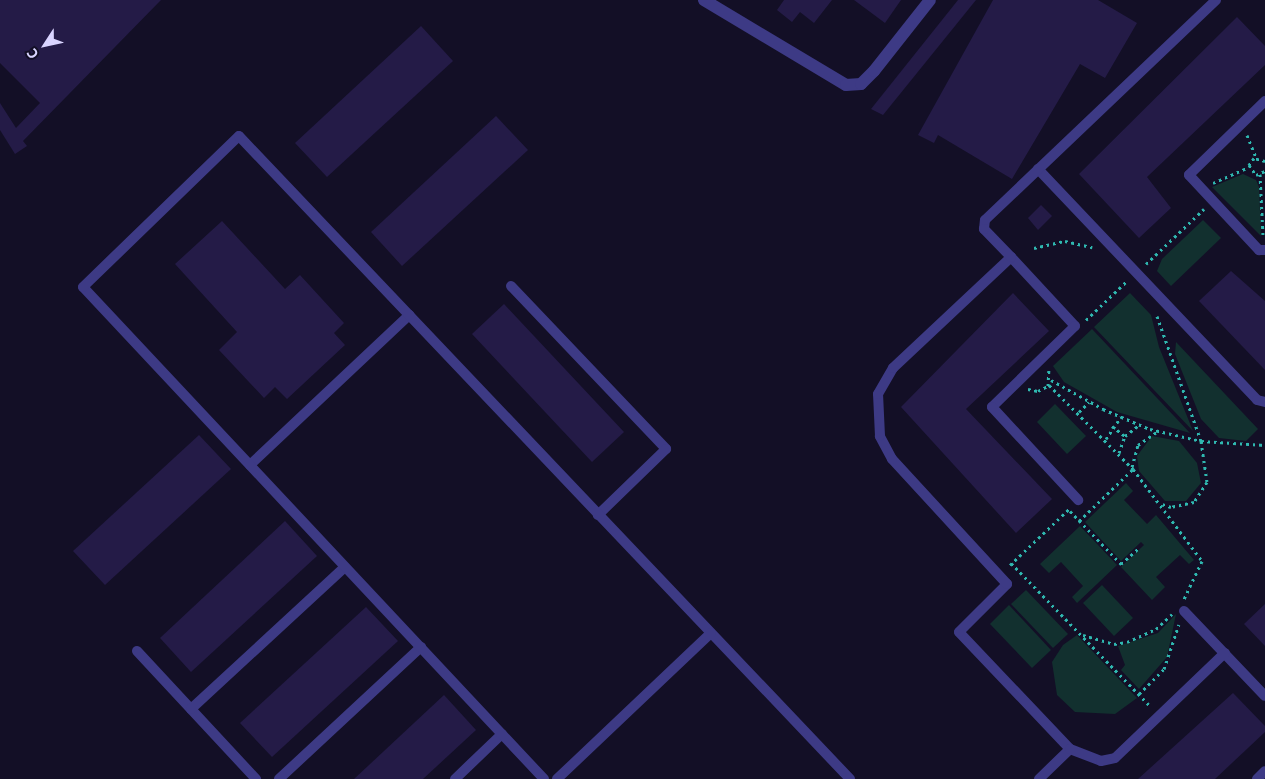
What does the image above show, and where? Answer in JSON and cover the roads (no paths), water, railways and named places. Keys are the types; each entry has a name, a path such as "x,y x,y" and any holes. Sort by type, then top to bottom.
{"street":[{"path":"704,0 846,85 861,84 874,71 930,0"}],"lane":[{"path":"1078,500 992,407 1075,326 983,225 1216,0"},
{"path":"1265,101 1191,172 1202,189 1259,250 1265,250"},
{"path":"544,779 83,287 239,136 850,779"},
{"path":"1038,170 1257,400 1265,402"},
{"path":"1011,257 893,368 881,387 876,409 880,436 892,459 1000,574 1006,587 959,632 1070,749 1108,762 1225,654"},
{"path":"510,286 666,449 598,514"},
{"path":"250,465 409,315"},
{"path":"191,709 345,567"},
{"path":"1182,608 1265,696"},
{"path":"557,779 711,634"},
{"path":"279,779 421,647"},
{"path":"137,651 256,779"},
{"path":"455,779 502,734"},
{"path":"1039,779 1070,749"},
{"path":"1257,779 1265,771"}]}
